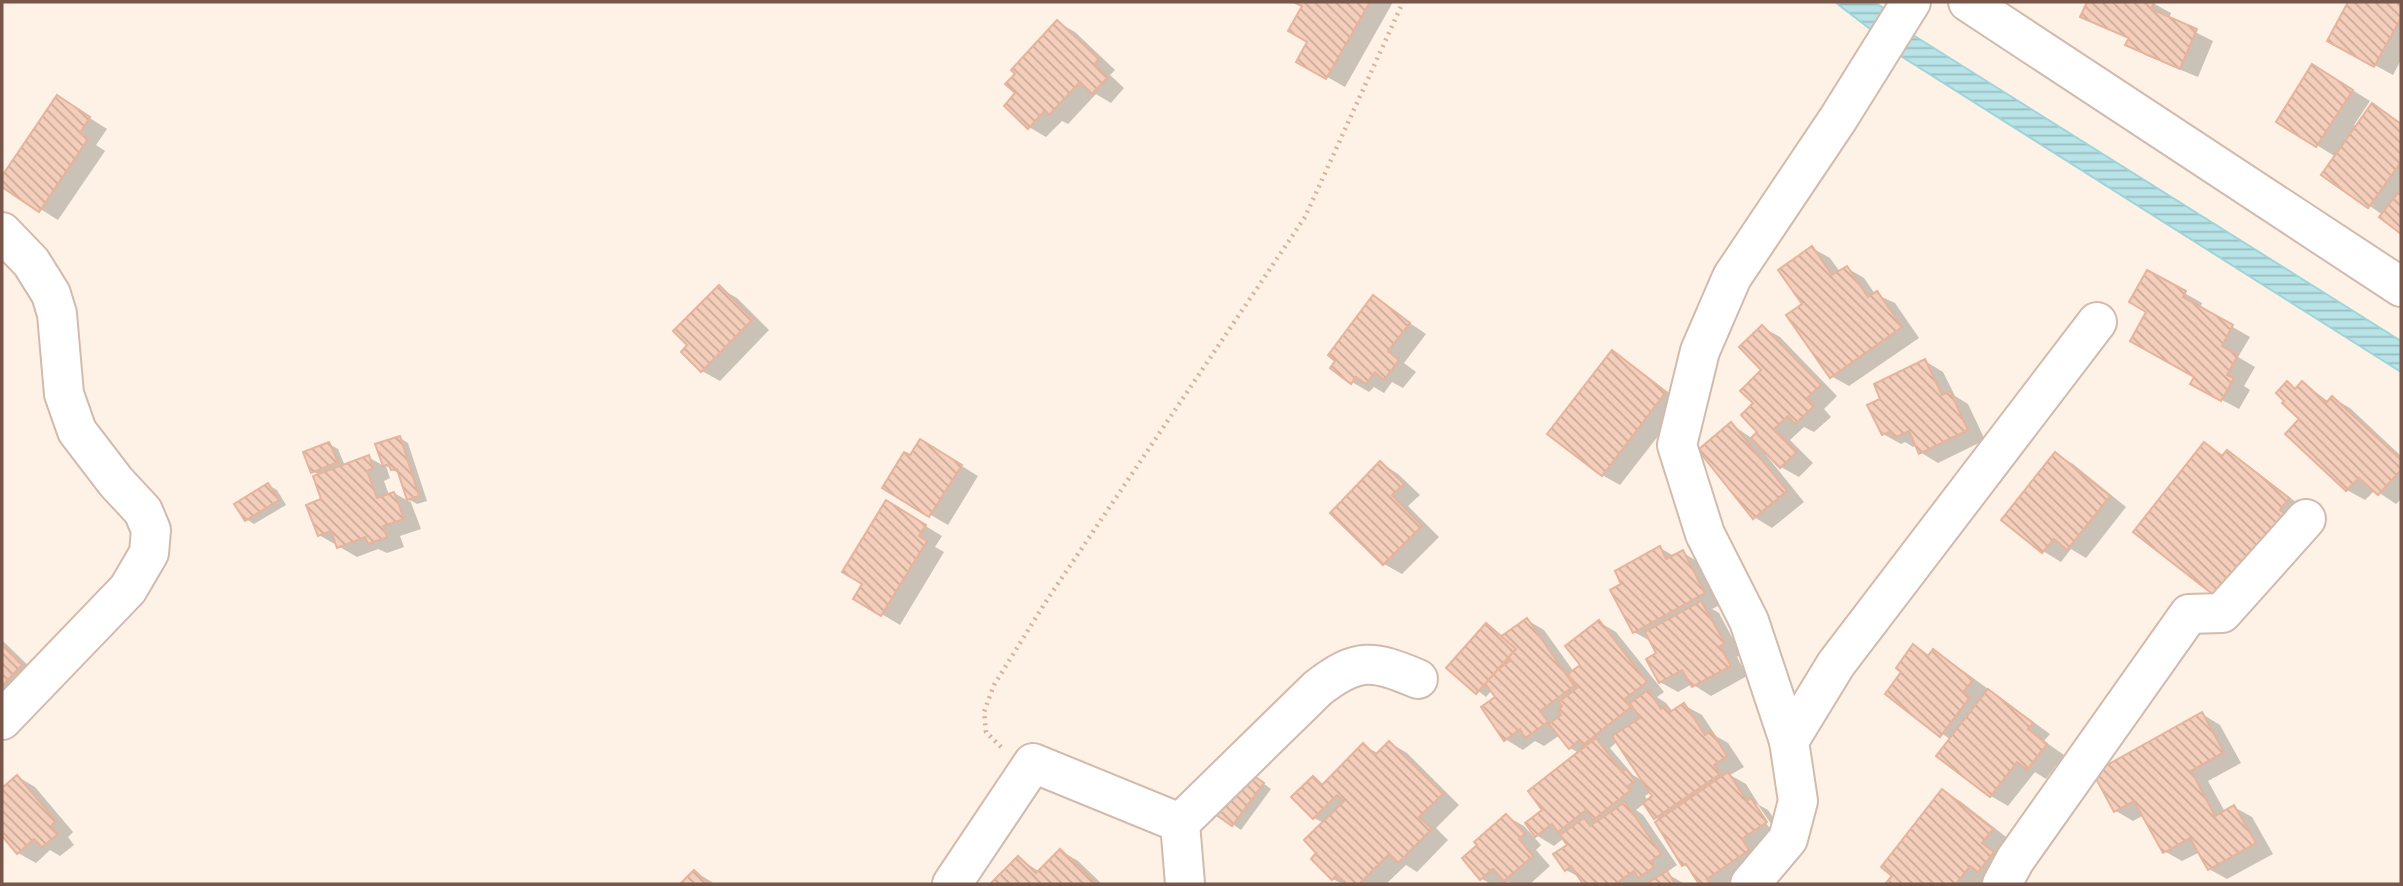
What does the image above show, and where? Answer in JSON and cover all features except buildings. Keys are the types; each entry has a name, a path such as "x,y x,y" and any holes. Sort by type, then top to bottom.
{"street":[{"path":"1750,884 1788,839 1798,801 1789,741 1749,621 1705,534 1677,445 1700,351 1732,277 1838,118 1910,2"},
{"path":"1968,2 2401,287"},
{"path":"2,232 31,262 51,294 57,314 64,394 77,431 116,482 143,511 151,530 149,553 128,589 2,720"},
{"path":"1789,741 1836,664 2097,322"},
{"path":"2002,884 2015,860 2189,614 2222,613 2306,519"},
{"path":"1185,884 1181,823 1318,688 1338,673 1361,664 1384,665 1418,679"},
{"path":"952,884 1033,763 1181,823"}],"path":[{"path":"1033,763 1000,747 986,732 984,712 994,685 1045,603 1305,217 1403,2"}],"water":[{"path":"1835,2 1875,2 1883,8 1882,18 1879,24 1870,29"},
{"path":"1913,35 2401,341 2401,372 1901,56 1897,47"}]}
